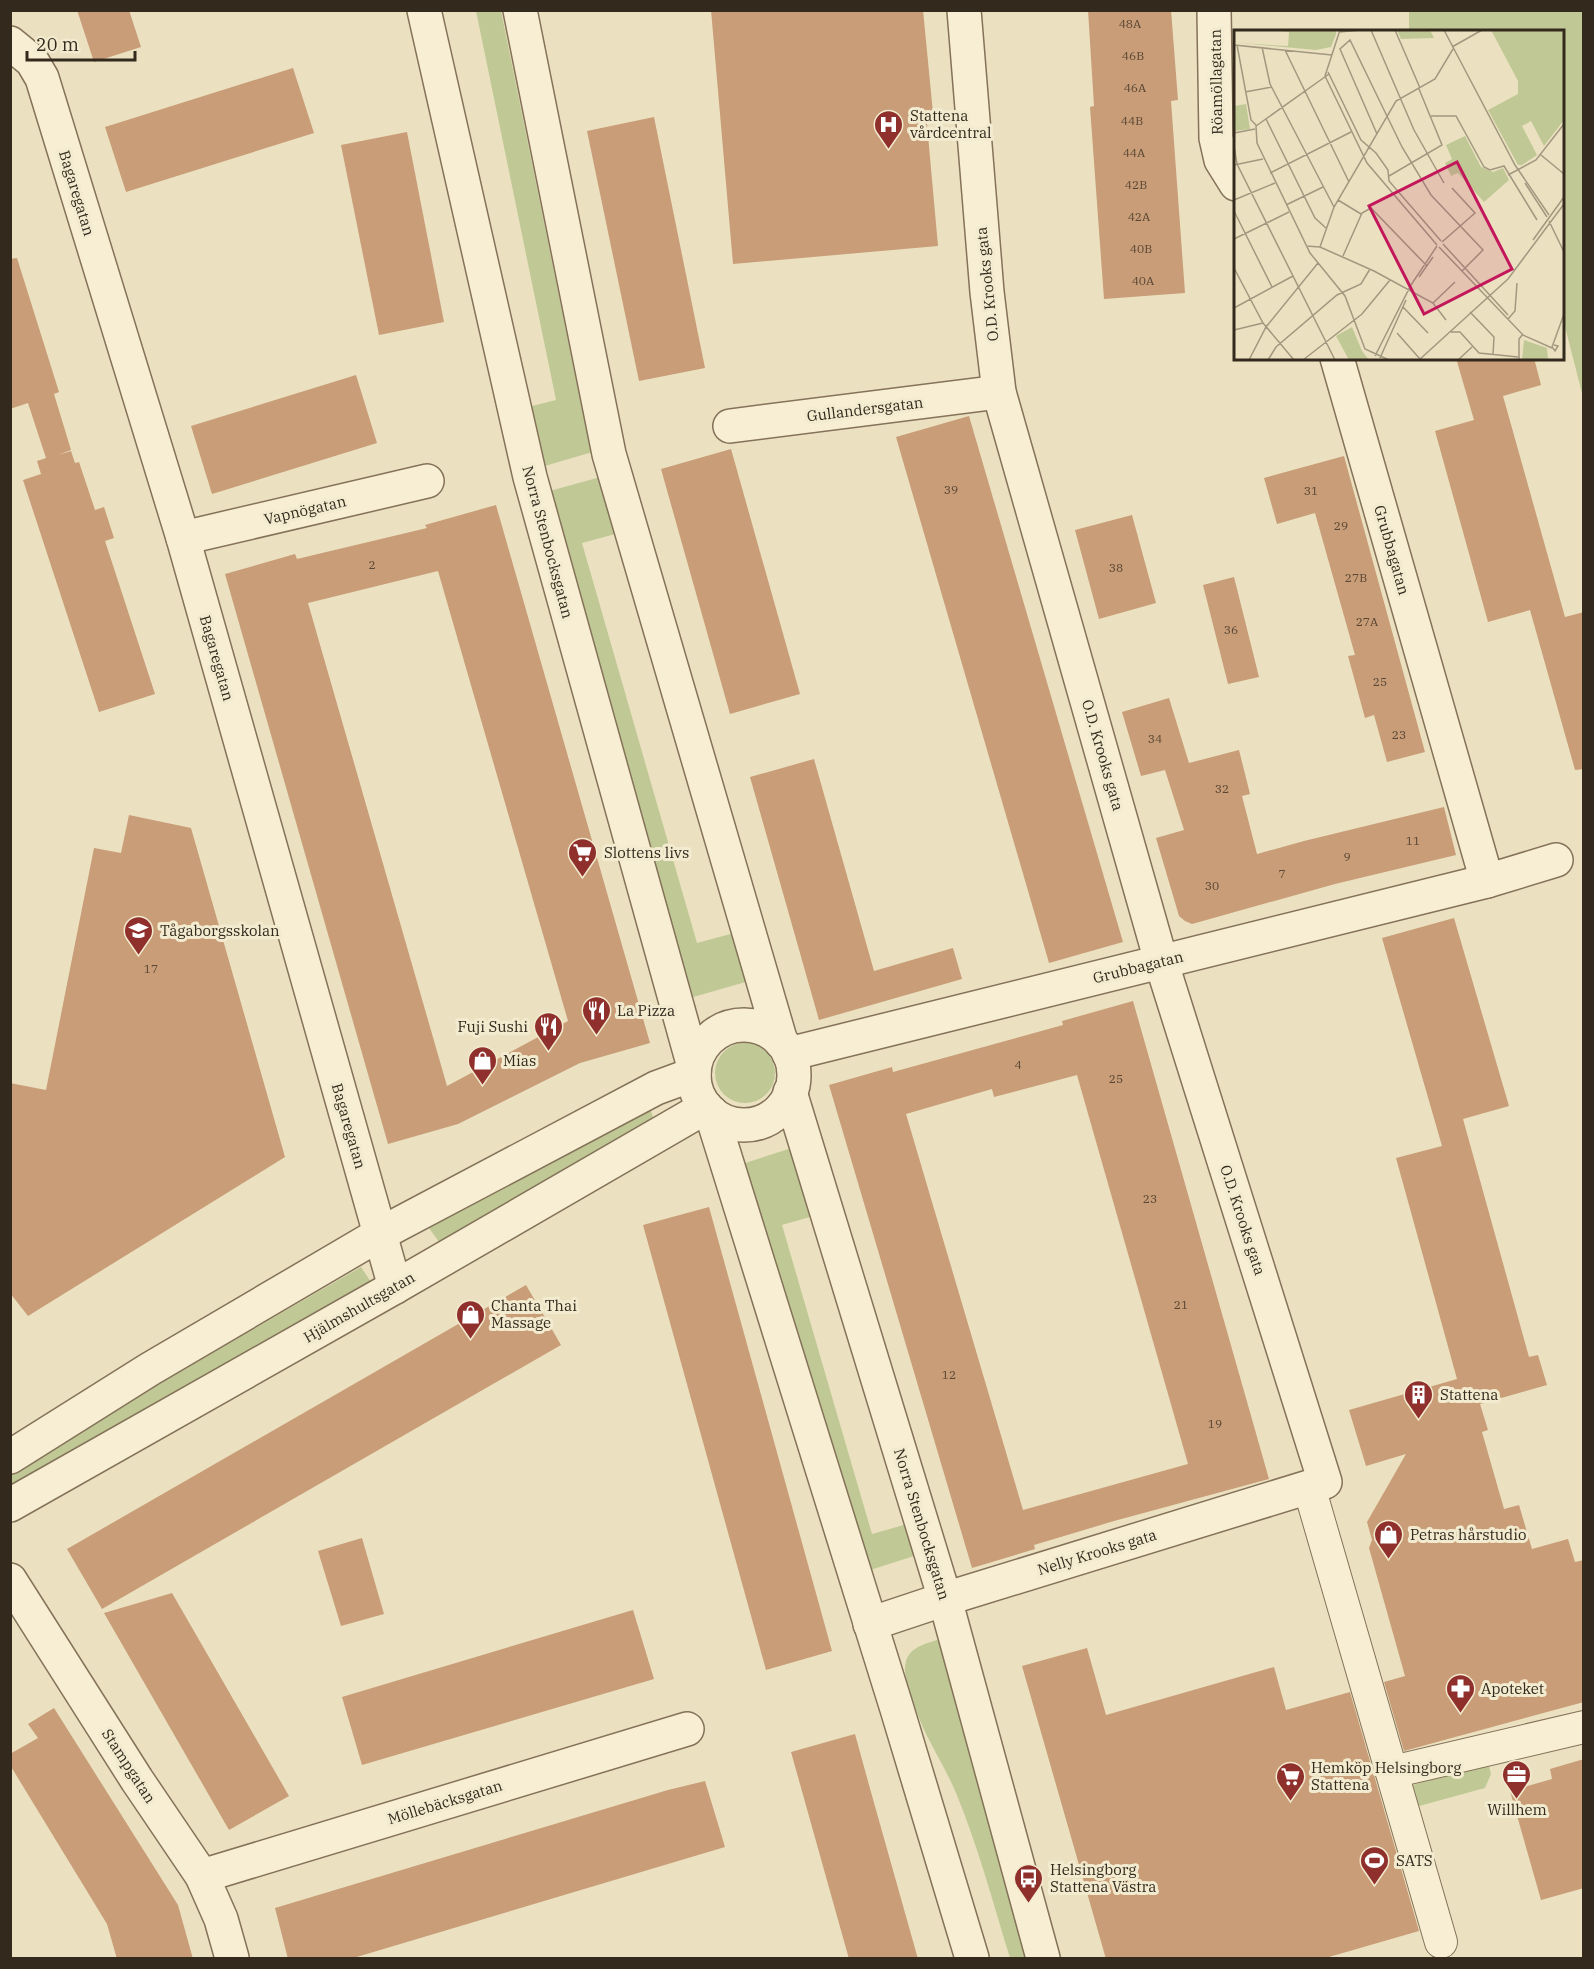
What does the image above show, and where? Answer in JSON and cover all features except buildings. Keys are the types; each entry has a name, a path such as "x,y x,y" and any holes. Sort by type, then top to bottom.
{"street":[{"name":"Norra Stenbocksgatan","path":"424,10 530,477 694,1071 695,1088 708,1110 870,1624 972,1959"},
{"name":"Norra Stenbocksgatan","path":"520,10 609,454 794,1079 790,1092 945,1599 1043,1959"},
{"name":"O.D. Krooks gata","path":"964,10 987,292 999,392 1161,962 1317,1485"},
{"name":"Röamöllagatan","path":"1214,10 1216,138 1221,160 1234,181"},
{"name":"Bagaregatan","path":"10,43 32,61 42,78 183,538 395,1287"},
{"name":"Grubbagatan","path":"1338,360 1487,881"},
{"name":"Gullandersgatan","path":"730,426 999,392"},
{"name":"Vapnögatan","path":"183,538 427,481"},
{"name":"Grubbagatan","path":"785,1048 1161,962 1487,881 1556,860"},
{"path":"10,1457 150,1369 380,1234 656,1088 694,1071 704,1044 717,1032 725,1028 751,1025 767,1031 785,1048"},
{"path":"708,1110 732,1123 756,1123 777,1112 790,1092"},
{"name":"Hjälmshultsgatan","path":"10,1505 708,1110"},
{"path":"1317,1485 1392,1772 1441,1942"},
{"name":"Nelly Krooks gata","path":"870,1624 1317,1485"},
{"name":"Stampgatan","path":"10,1580 137,1780 202,1876 221,1919 232,1959"},
{"path":"1392,1772 1584,1727"},
{"name":"Möllebäcksgatan","path":"202,1876 687,1729"}],"green space":[{"path":"476,11 501,11 578,389 596,451 538,468 524,408 556,400"},
{"path":"1409,11 1583,11 1583,397 1564,323 1564,30 1409,30"},
{"path":"604,476 619,533 582,543 697,943 734,933 749,981 690,998 546,492"},
{"path":"739,1043 751,1043 767,1051 773,1061 775,1073 773,1085 767,1095 751,1103 739,1103 723,1095 715,1079 715,1067 723,1051"},
{"path":"649,1105 655,1123 442,1246 429,1228"},
{"path":"798,1146 817,1215 782,1225 872,1534 907,1524 917,1555 861,1573 739,1165"},
{"path":"361,1267 371,1282 11,1487 13,1468"},
{"path":"943,1638 1028,1958 1010,1958 964,1813 920,1721 908,1686 905,1667 908,1656 916,1648"},
{"path":"1488,1762 1491,1774 1485,1788 1412,1808 1407,1787"}],"place":[{"name":"Stattena vårdcentral","path":"889,150"},
{"name":"Slottens livs","path":"583,878"},
{"name":"Tågaborgsskolan","path":"139,956"},
{"name":"La Pizza","path":"596,1036"},
{"name":"Fuji Sushi","path":"549,1052"},
{"name":"Mias","path":"482,1086"},
{"name":"Chanta Thai Massage","path":"470,1340"},
{"name":"Stattena","path":"1419,1420"},
{"name":"Petras hårstudio","path":"1389,1560"},
{"name":"Apoteket","path":"1460,1714"},
{"name":"Willhem","path":"1517,1800"},
{"name":"Hemköp Helsingborg Stattena","path":"1290,1802"},
{"name":"SATS","path":"1375,1886"},
{"name":"Helsingborg Stattena Västra","path":"1029,1904"}]}
